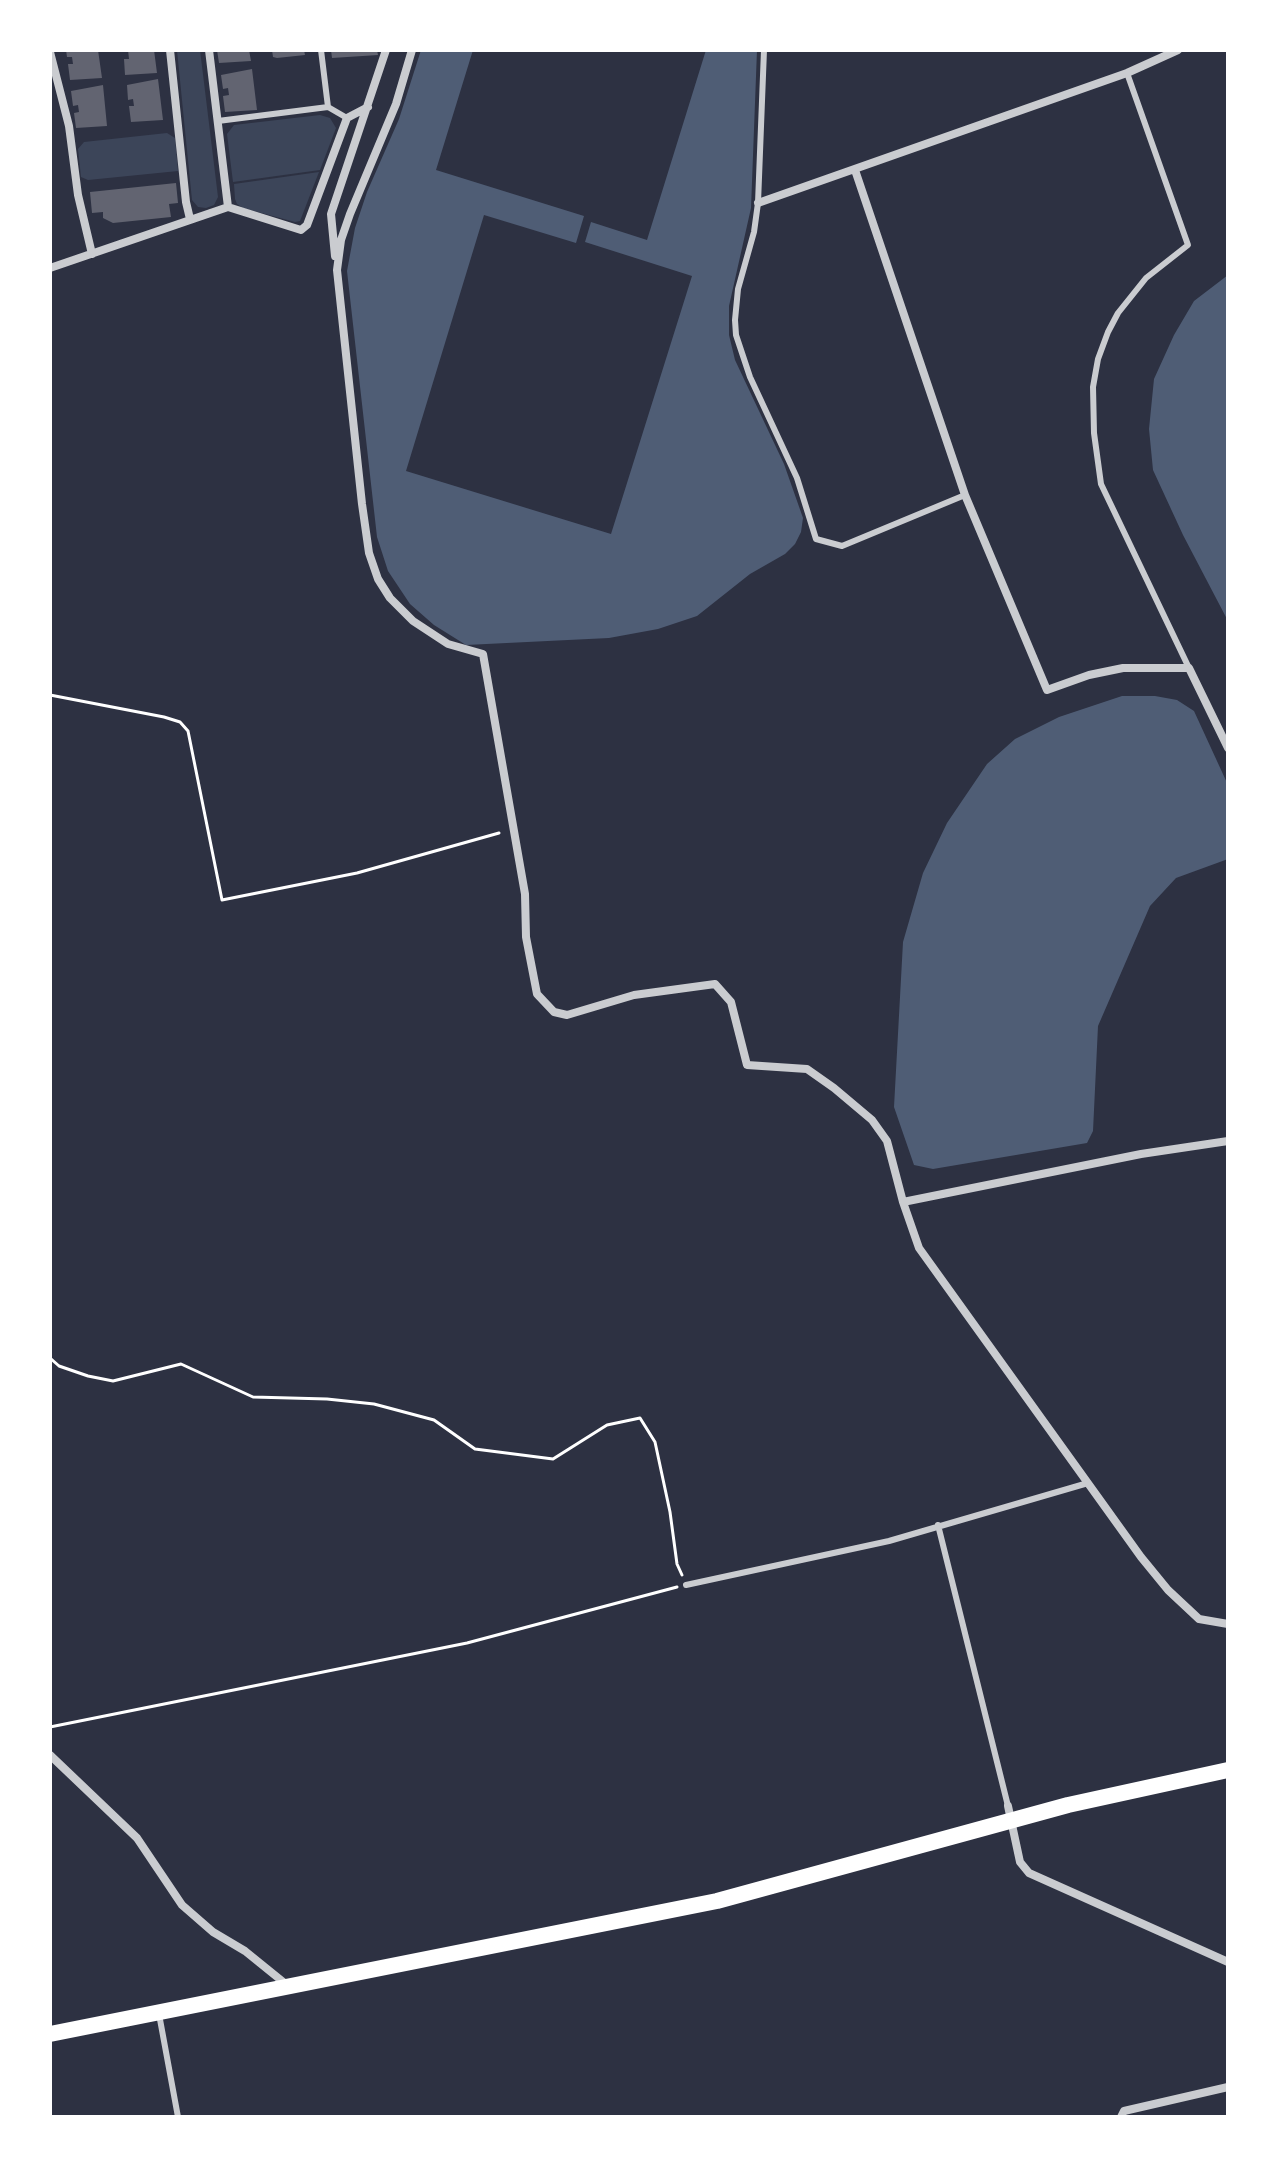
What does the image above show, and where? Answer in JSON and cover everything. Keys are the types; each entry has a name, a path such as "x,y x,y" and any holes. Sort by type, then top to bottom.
{"main road":[{"path":"50,2034 717,1901 1008,1814 1228,1770"}],"street":[{"path":"170,50 190,219"},
{"path":"209,50 228,207"},
{"path":"386,50 331,214 369,553 378,579 390,598 413,621 448,644 483,654 515,828 525,894 526,937 537,994 554,1012 567,1015 634,995 715,984 731,1002 747,1065 807,1069 872,1120 887,1141 919,1248 1168,1590 1199,1619 1228,1624"},
{"path":"337,270 341,240 396,104 412,50"},
{"path":"758,203 1127,73 1178,50"},
{"path":"50,52 69,126 78,195 92,254"},
{"path":"50,268 228,207 301,230 307,225 347,118 368,107"},
{"path":"855,170 965,495 1047,690 1089,675 1123,668 1189,668 1228,748"},
{"path":"903,1202 1141,1154 1228,1141"},
{"path":"50,1755 137,1838 182,1905 213,1932 245,1951 287,1986"},
{"path":"1008,1814 1020,1862 1029,1873 1228,1962"},
{"path":"1121,2117 1124,2111 1228,2087"}],"lane":[{"path":"321,50 328,107"},
{"path":"764,50 758,203 754,232 738,289 736,335 746,369 797,478 816,539 842,546 965,495"},
{"path":"1127,73 1188,245 1146,278 1118,313 1108,332 1098,359 1093,387 1094,433 1101,484 1189,668"},
{"path":"218,121 328,107 347,118"},
{"path":"686,1585 889,1541 1088,1483"},
{"path":"938,1525 1008,1814"},
{"path":"159,2013 178,2117"}],"path":[{"path":"50,695 164,717 180,722 188,731 222,900 357,873 515,828"},
{"path":"50,1358 59,1366 113,1381 181,1364 253,1397 374,1404 434,1420 475,1449 553,1459 607,1425 640,1418 655,1442 677,1564 686,1585 467,1643 50,1727"}],"shaded area":[{"path":"177,50 200,50 218,197 214,205 206,208 198,207 192,200"},
{"path":"421,50 473,50 436,170 584,216 576,243 484,215 406,471 611,534 692,276 585,242 591,222 647,240 706,50 757,50 751,208 729,306 729,335 735,360 784,464 803,518 795,544 785,554 750,574 697,616 658,629 609,638 466,645 434,625 410,604 388,571 377,537 347,271 355,228 367,192 399,119"},
{"path":"320,115 330,118 336,128 320,170 233,182 227,134 234,125"},
{"path":"167,133 175,138 178,171 88,180 81,177 78,149 84,142"},
{"path":"319,172 300,221 243,208 235,199 234,184"},
{"path":"1228,275 1228,621 1153,470 1149,429 1154,379 1174,335 1194,301"},
{"path":"1122,696 1177,700 1194,711 1228,785 1228,859 1176,878 1150,906 1098,1026 1093,1131 1087,1143 933,1169 914,1165 894,1107 903,942 923,873 947,823 987,764 1015,739 1059,717"}],"building":[{"path":"66,50 98,50 102,78 70,80 68,64 73,64"},
{"path":"128,50 154,50 157,73 125,75 124,59 129,59"},
{"path":"217,50 249,50 251,61 219,63"},
{"path":"272,50 304,50 305,55 277,58 273,57"},
{"path":"331,50 377,50 378,55 332,58"},
{"path":"252,69 257,110 225,112 223,96 229,95 228,88 223,89 221,75"},
{"path":"158,79 163,120 131,122 129,106 134,106 133,99 128,100 127,85"},
{"path":"103,85 107,126 76,128 74,113 79,112 78,105 73,106 71,91"},
{"path":"176,183 178,203 169,204 171,217 113,223 103,218 103,212 92,213 90,192"}]}
